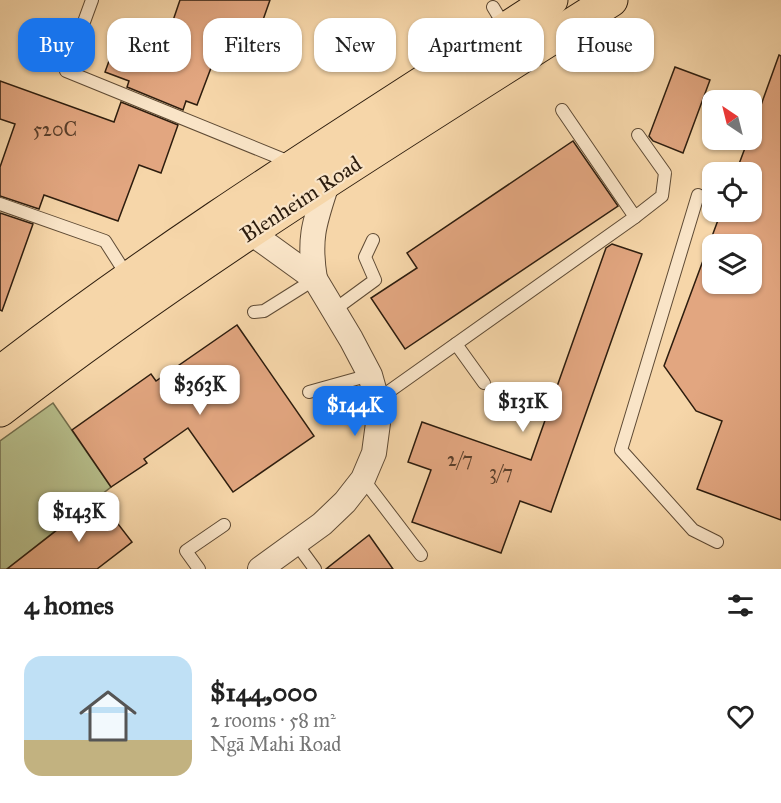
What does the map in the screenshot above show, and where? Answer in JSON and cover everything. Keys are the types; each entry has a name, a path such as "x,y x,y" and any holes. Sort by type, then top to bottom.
{"main road":[{"name":"Blenheim Road","path":"0,410 16,373 82,310 297,166 500,18 551,0"},
{"name":"Blenheim Road","path":"16,373 66,359 250,232 611,0"}],"street":[{"path":"315,279 311,243 328,181"},
{"path":"250,232 315,279 370,375 377,400 378,423 374,453 363,479 345,502 296,543 260,569"}],"lane":[{"path":"92,0 66,71 297,166"},
{"path":"562,110 635,217"},
{"path":"377,400 456,344 564,275 662,196 665,173 638,135"},
{"path":"698,195 621,450 693,530 717,542"},
{"path":"0,204 105,241 129,278"},
{"path":"334,310 375,280 365,257 373,240"},
{"path":"254,312 264,311 315,279"},
{"path":"456,344 484,383"},
{"path":"309,392 370,375"},
{"path":"363,479 421,555"},
{"path":"199,569 186,552 224,525"},
{"path":"296,543 315,569"}],"green space":[{"path":"53,403 111,487 7,569 0,569 0,441"}],"building":[{"path":"180,0 270,0 264,18 203,18 203,72 209,72 197,105 186,101 183,110 127,87 129,81 105,72 107,66 107,72 191,72 191,18 174,18"},
{"path":"779,55 781,56 781,520 697,489 722,421 696,411 664,366 702,263 702,294 762,294 762,234 713,234 717,222 762,222 762,162 740,162 744,150 762,150 762,102"},
{"path":"675,67 710,80 706,90 702,90 702,102 683,153 653,141 649,136"},
{"path":"0,81 114,122 121,102 178,125 161,173 139,165 118,221 44,195 39,209 0,196 0,167 15,124 0,119"},
{"path":"573,141 618,206 405,349 371,298 417,268 407,253"},
{"path":"0,213 33,224 2,311 0,310"},
{"path":"612,244 642,254 551,512 520,501 501,553 412,522 431,470 408,462 422,422 531,460 606,248"},
{"path":"237,325 314,436 233,492 188,428 144,459 147,463 111,487 72,430 151,374 156,381"},
{"path":"98,498 132,542 97,569 7,569"},
{"path":"369,535 393,569 326,569"}]}
